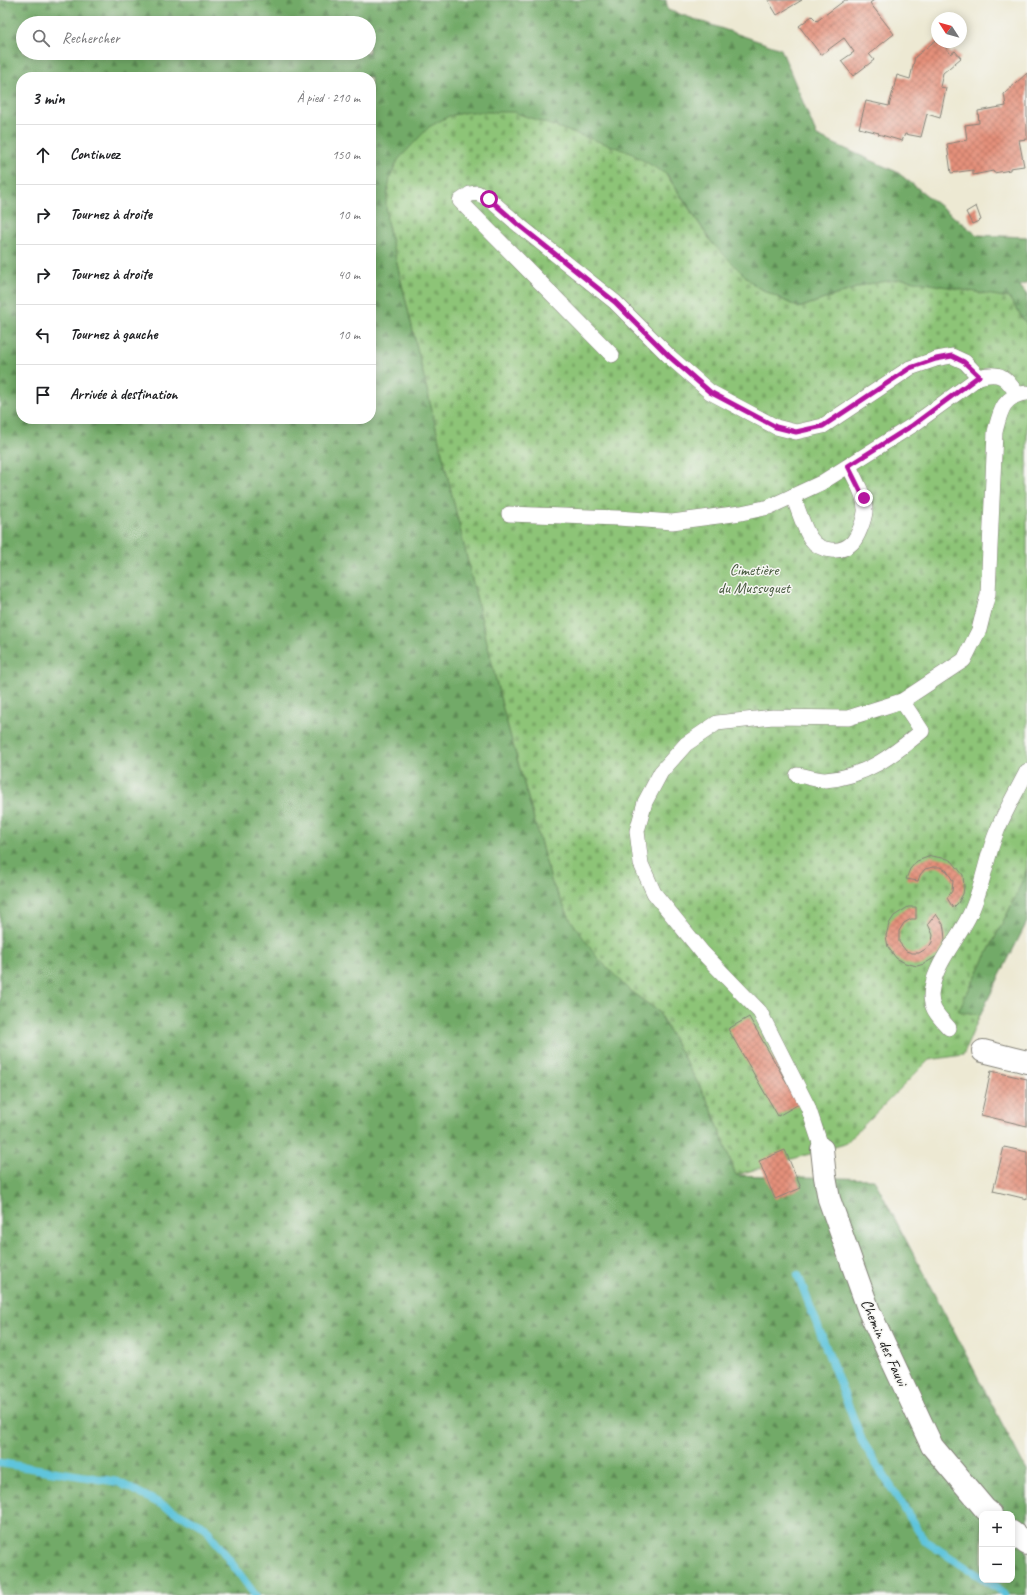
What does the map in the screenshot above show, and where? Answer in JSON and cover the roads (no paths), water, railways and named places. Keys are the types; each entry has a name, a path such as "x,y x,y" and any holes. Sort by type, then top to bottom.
{"street":[{"path":"983,1051 1027,1062"},
{"name":"Chemin des Fauvi","path":"822,1149 829,1199 869,1311 932,1446 987,1511"},
{"path":"1015,1534 1027,1544"}],"lane":[{"path":"612,355 460,201 470,194 477,193 489,199 520,226 615,302 670,357 710,392 776,427 796,432 823,426 910,368 936,359 952,356 964,362 979,376"},
{"path":"509,514 618,518 672,522 741,513 769,507 821,484 913,425 979,376 990,373 1001,375 1022,393 1006,402 1000,413 995,432 988,594 979,630 964,660 902,701 848,718 773,717 717,723 686,744 661,772 645,802 637,831 640,864 654,893 702,952 760,1012 808,1107 822,1149"},
{"path":"793,496 811,539 823,549 837,551 852,543 862,525 865,512 864,498 848,466"},
{"path":"797,775 824,780 862,772 896,753 922,731 902,701"},
{"path":"949,1028 939,1017 931,1003 932,988 936,974 971,914 978,896 986,862 997,831 1027,771"}],"waterway":[{"path":"798,1275 862,1441 925,1541 979,1576"},
{"path":"0,1463 118,1482 205,1527 255,1595"},
{"path":"990,1583 998,1588 1004,1595"}],"park label":[{"name":"Cimetière du Mussuguet","path":"754,578"}]}
